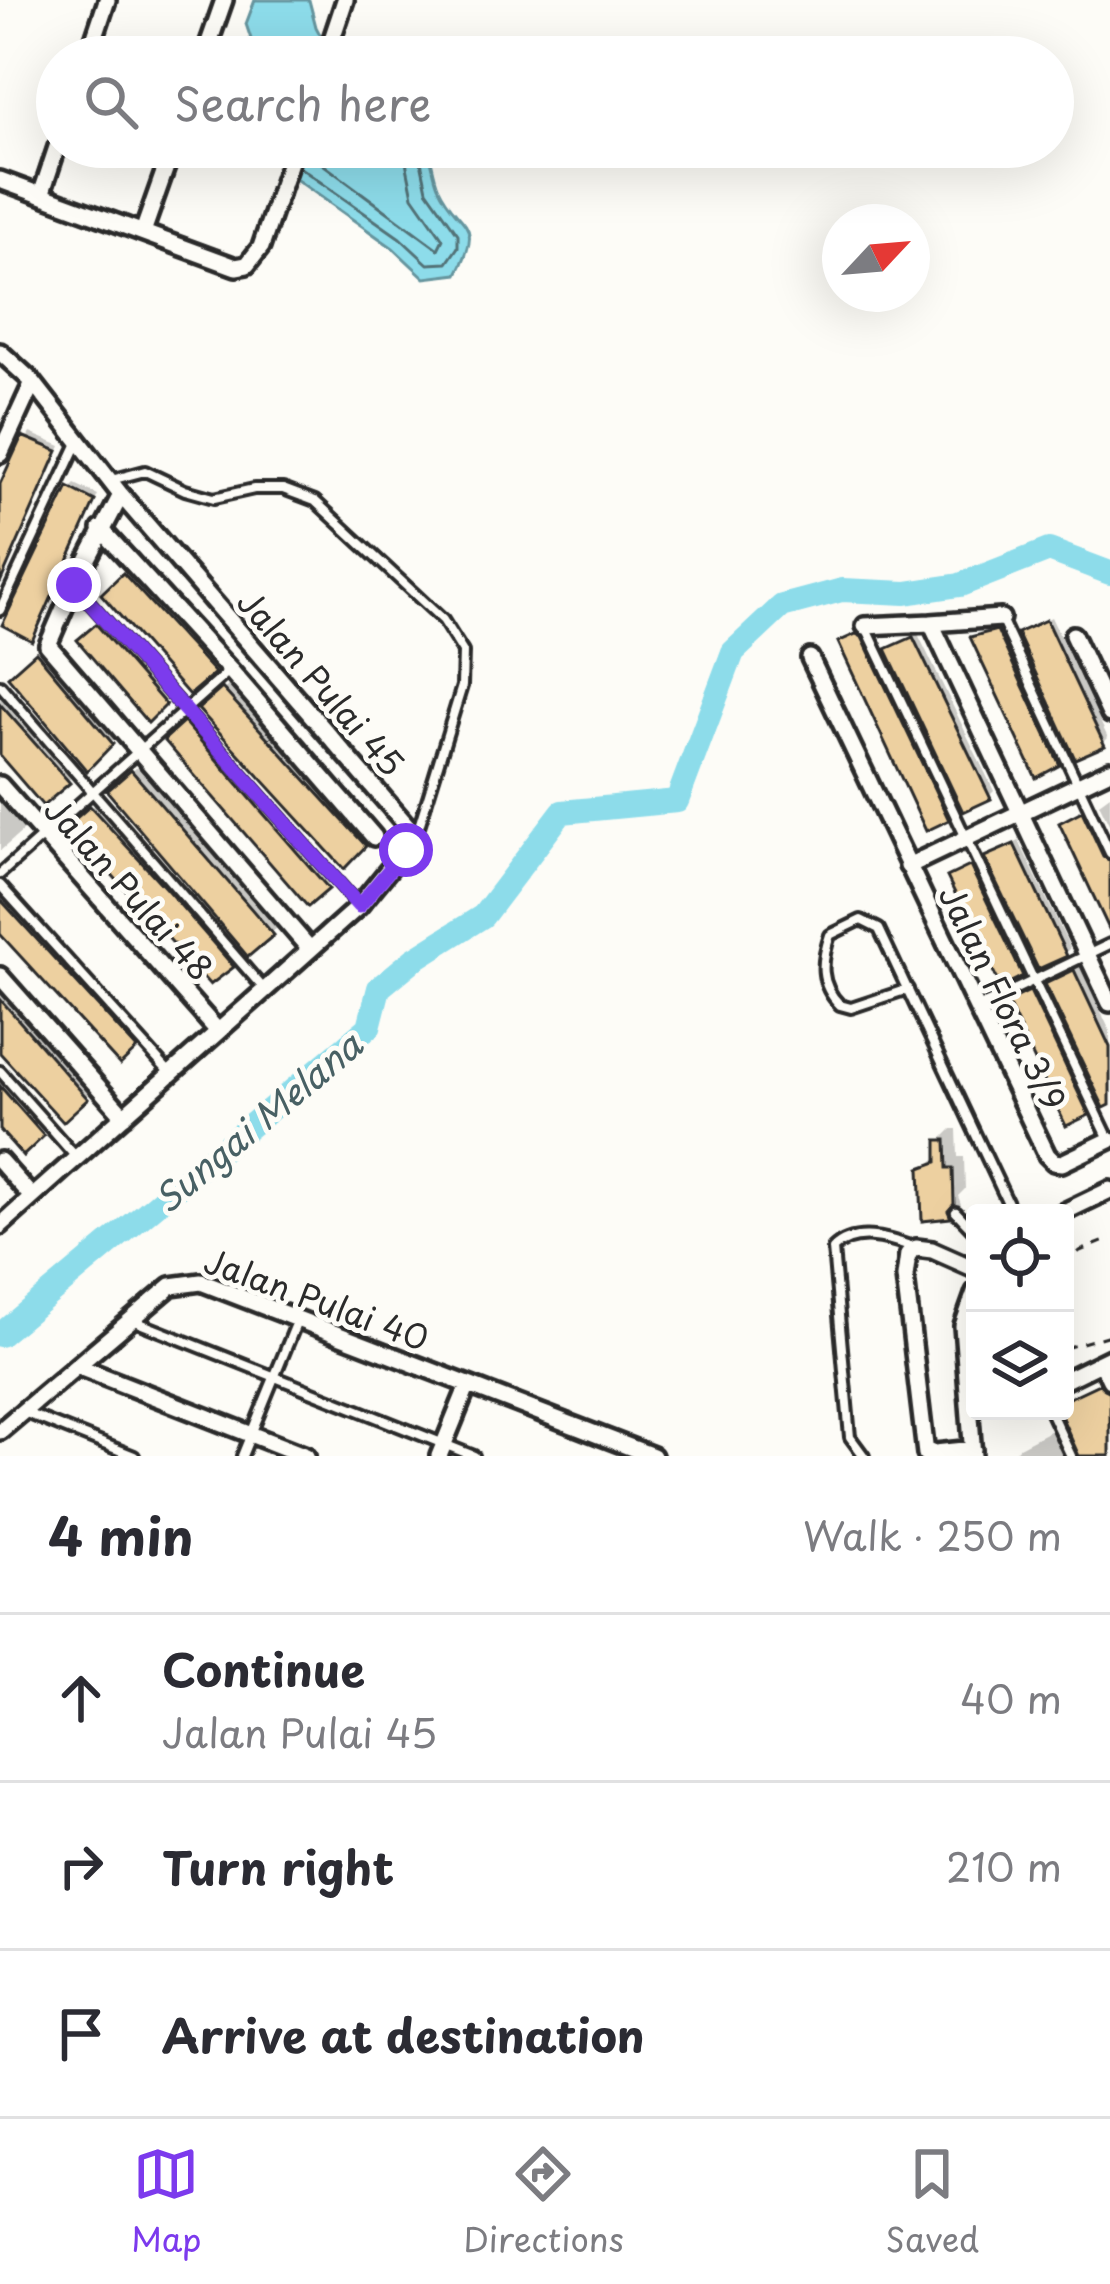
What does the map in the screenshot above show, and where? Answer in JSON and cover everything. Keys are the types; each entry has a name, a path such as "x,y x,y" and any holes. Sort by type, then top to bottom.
{"street":[{"path":"95,36 107,0"},
{"path":"211,36 224,0"},
{"path":"333,36 345,0"},
{"path":"40,195 50,168"},
{"path":"143,232 165,168"},
{"path":"0,180 236,267 248,266 261,247 288,168"},
{"name":"Jalan Pulai 45","path":"0,352 33,382 121,495 416,836"},
{"path":"0,454 33,382"},
{"path":"121,495 48,645 308,947"},
{"path":"101,530 374,837"},
{"path":"866,626 1000,618"},
{"path":"931,623 1110,1003"},
{"path":"1073,635 1110,714"},
{"name":"Jalan Flora 3/9","path":"810,658 1047,1155 1062,1163 1110,1140"},
{"path":"908,866 1110,770"},
{"name":"Jalan Pulai 48","path":"0,785 215,1029"},
{"path":"0,1226 215,1029 359,906 416,836"},
{"path":"0,976 124,1116"},
{"path":"0,1161 32,1197"},
{"path":"1074,1207 1110,1190"},
{"path":"966,1265 932,1250 916,1247 908,1254 905,1277 919,1455 973,1452 963,1326 968,1312"},
{"name":"Jalan Pulai 40","path":"0,1431 180,1282 201,1282 653,1456"},
{"path":"1074,1376 1106,1360 1110,1380"},
{"path":"79,1366 306,1456"},
{"path":"442,1450 468,1385"}],"lane":[{"path":"0,610 79,442"},
{"path":"109,480 145,470 214,498 254,489 283,489 315,501 442,620 463,652 462,686 416,836"},
{"path":"74,585 359,906"},
{"path":"1000,618 1110,853"},
{"path":"866,626 1110,1140"},
{"path":"0,874 230,670"},
{"path":"0,685 264,989"},
{"path":"0,885 170,1073"},
{"path":"908,988 851,1008 840,1005 824,980 823,957 830,935 861,920 879,929 908,988 1010,1204"},
{"path":"976,1008 1110,944"},
{"path":"0,1071 76,1158"},
{"path":"956,1212 966,1223"},
{"path":"864,1456 850,1437 833,1250 846,1239 879,1236 916,1247"},
{"path":"242,1456 298,1319"},
{"path":"132,1320 442,1450 474,1456"},
{"path":"23,1412 134,1456"},
{"path":"1054,1420 1071,1456"}],"path":[{"path":"1074,1257 1110,1239"},
{"path":"1074,1345 1110,1335"}],"water":[{"path":"255,0 309,0 321,36 250,36 246,24"},
{"path":"284,168 433,168 438,186 469,233 457,274 425,278 393,248"}],"building":[{"path":"22,436 58,451 0,583 0,484"},
{"path":"68,487 95,501 32,641 2,625"},
{"path":"123,573 215,673 189,695 101,594"},
{"path":"1046,620 1105,746 1075,759 1017,633"},
{"path":"96,624 166,705 148,723 77,640"},
{"path":"997,630 1060,765 1036,778 970,637"},
{"path":"856,634 862,637 949,820 926,831 838,642"},
{"path":"913,637 991,799 963,812 886,649"},
{"path":"36,652 113,744 87,771 8,677"},
{"path":"222,688 366,846 344,869 198,709"},
{"path":"0,704 70,783 43,806 0,756"},
{"path":"184,722 329,889 308,907 164,740"},
{"path":"131,770 274,935 248,957 107,791"},
{"path":"90,806 234,967 210,985 68,825"},
{"path":"1082,811 1103,856 1110,861 1110,931 1059,823"},
{"path":"1014,844 1067,956 1038,969 984,857"},
{"path":"970,866 1023,976 1001,987 947,877"},
{"path":"0,899 137,1049 120,1065 0,934"},
{"path":"1074,970 1110,1047 1110,1105 1104,1108 1045,984"},
{"path":"1030,991 1089,1115 1066,1126 1007,1002"},
{"path":"0,999 88,1099 63,1122 0,1053"},
{"path":"0,1086 44,1136 23,1156 0,1130"},
{"path":"937,1140 946,1140 954,1204 948,1211 951,1218 922,1221 920,1168 937,1162"},
{"path":"1099,1384 1110,1392 1110,1456 1079,1456 1063,1420 1074,1420 1074,1396"}],"waterway":[{"name":"Sungai Melana","path":"0,1335 369,1027 379,988 413,960 483,916 562,812 677,801 733,652 782,606 842,590 906,593 960,585 1049,550 1110,573"}],"route":[{"path":"74,585 359,906 406,850"}]}
